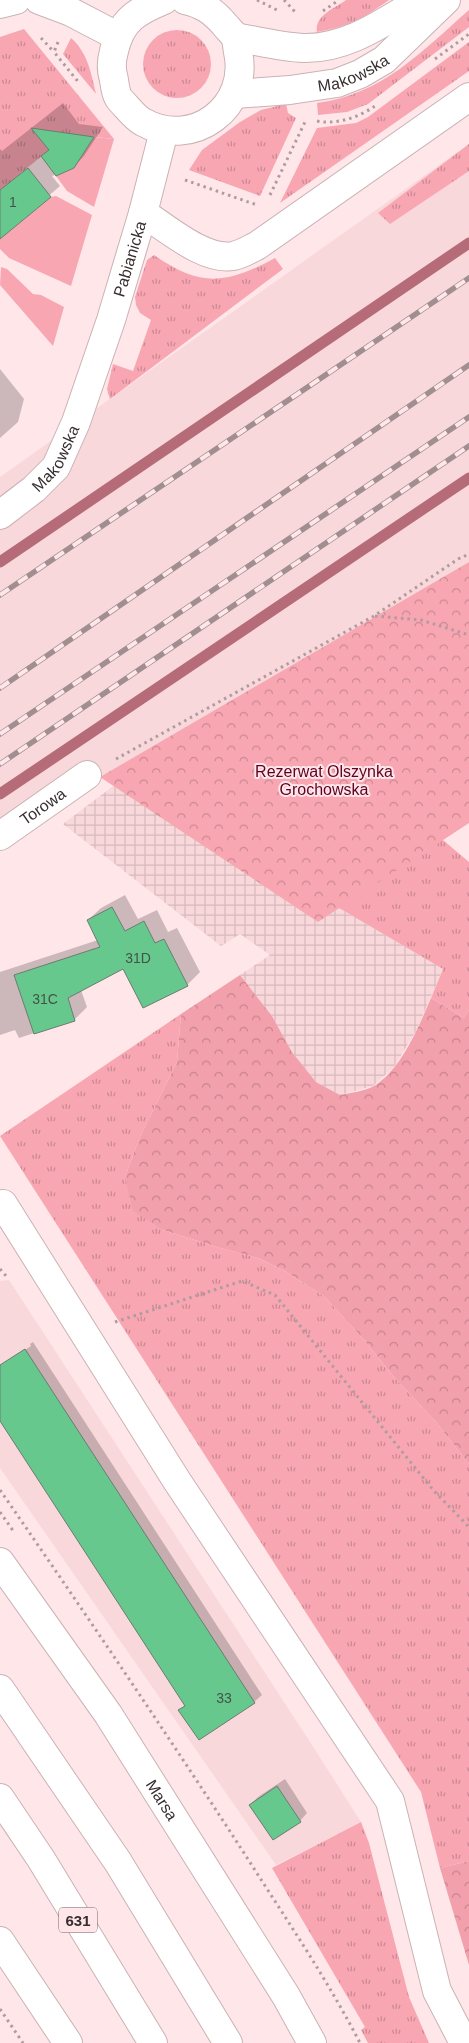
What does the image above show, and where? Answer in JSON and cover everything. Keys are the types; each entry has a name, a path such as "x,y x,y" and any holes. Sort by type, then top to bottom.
{"street":[{"path":"0,4 16,0"},
{"path":"38,0 71,12 117,36"},
{"path":"152,3 128,20 117,36 110,67 119,98 141,121 164,131 191,129 209,122 224,110 235,94 241,66 235,37 212,6 185,0"},
{"name":"Makowska","path":"235,37 306,48 334,44 359,36 421,0"},
{"name":"Makowska","path":"235,94 290,90 336,83 360,74 384,60 446,0"},
{"path":"144,213 199,250 231,257 242,254 258,245 469,97"},
{"name":"Pabianicka","path":"90,385 144,213 164,131"},
{"name":"Makowska","path":"0,515 34,489 56,467 90,385"},
{"name":"Torowa","path":"0,836 87,775"},
{"path":"3,1204 177,1481 390,1801 437,1992 464,2043"},
{"name":"Marsa","path":"0,1562 108,1714 286,1996 312,2043"},
{"path":"0,1689 118,1862 228,2043"},
{"name":"631","path":"0,1798 41,1859 153,2043"},
{"path":"0,1941 68,2043"}],"path":[{"path":"87,775 374,616 458,559 469,554"},
{"path":"374,616 421,620 469,635"},
{"path":"82,1332 242,1281 275,1295 434,1491 469,1528"},
{"path":"0,1490 163,1727 308,1952 343,2009 360,2043"},
{"path":"0,2009 23,2043"}],"shaded area":[{"path":"469,144 469,562 100,777 0,848 0,477"},
{"path":"121,780 443,969 416,1031 394,1067 373,1086 340,1095 316,1082 292,1052 272,1016 240,975 270,955 240,934 221,946 63,824"},
{"path":"9,1280 361,1822 276,1865 0,1468 0,1281"}],"green space":[{"path":"346,0 389,0 355,21 317,32 317,26 322,17"},
{"path":"469,10 469,27 368,104 347,112 318,115 317,103 362,91 381,81 417,56"},
{"path":"24,29 114,139 69,134 0,190 0,37"},
{"path":"177,30 190,33 201,40 208,51 211,64 208,77 201,88 190,95 177,98 164,95 153,88 146,77 143,64 146,51 153,40 164,33"},
{"path":"71,38 85,57 96,94 63,54"},
{"path":"469,42 469,71 280,203 317,128 356,123 368,117"},
{"path":"286,104 288,113 296,118 260,196 189,170 202,150 240,122 261,110"},
{"path":"94,137 114,139 94,207 67,191 56,176 74,168"},
{"path":"469,144 469,171 390,224 378,213"},
{"path":"56,196 92,215 71,286 9,258 0,249 0,239 51,197"},
{"path":"154,255 186,273 214,279 242,273 275,258 283,269 110,399 107,389 113,364 133,371 151,320 140,313 135,297 147,260"},
{"path":"1,267 7,269 33,294 41,295 64,307 53,346 0,285"},
{"name":"Rezerwat Olszynka Grochowska","path":"469,562 469,823 318,922 100,777"},
{"path":"424,824 469,862 469,1010 464,1018 431,998 443,969 288,878"},
{"path":"240,975 272,1016 292,1052 316,1082 340,1095 362,1091 384,1079 401,1059 431,998 464,1018 469,1010 469,1464 436,1422 394,1377 325,1297 285,1271 258,1258 163,1230 133,1211 125,1177 139,1139 177,1062 181,1014"},
{"path":"181,1014 177,1062 139,1139 125,1177 163,1230 258,1258 285,1271 325,1297 394,1377 436,1422 469,1464 469,1861 440,1868 421,1792 0,1136"},
{"path":"361,1822 369,1843 409,1997 429,2043 368,2043 361,2030 365,2027 272,1868"},
{"path":"469,1861 469,1965 440,1868"}],"building":[{"path":"31,128 94,137 74,168 56,176 41,156 49,150"},
{"path":"28,168 51,197 0,239 0,190"},
{"path":"112,907 125,931 144,921 155,943 164,939 188,986 143,1008 123,969 68,998 75,1021 34,1034 14,975 100,947 87,920"},
{"path":"25,1349 255,1703 199,1740 178,1710 185,1706 0,1421 0,1365"},
{"path":"277,1786 301,1822 273,1840 249,1805"}],"waterway":[{"path":"0,562 469,243"},
{"path":"0,794 469,478"}],"railway":[{"path":"0,595 469,278"},
{"path":"0,688 469,365"},
{"path":"0,734 469,417"},
{"path":"0,764 469,446"}]}
